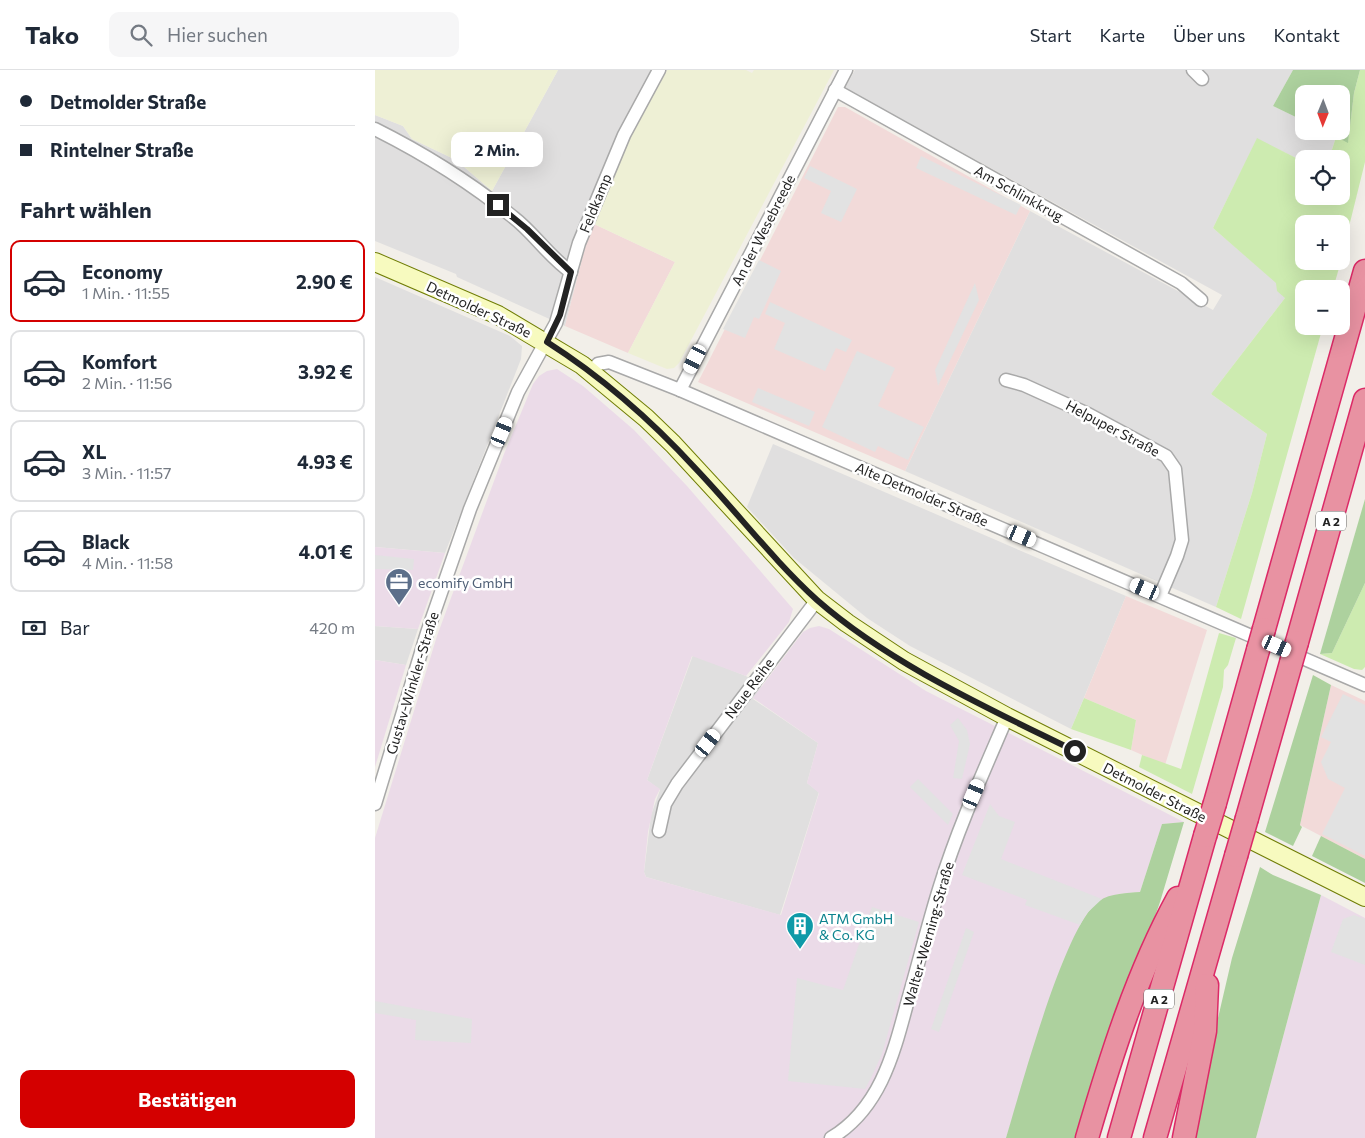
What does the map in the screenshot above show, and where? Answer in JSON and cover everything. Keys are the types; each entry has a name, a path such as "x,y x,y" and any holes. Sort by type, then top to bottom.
{"highway":[{"name":"A 2","path":"1119,1138 1365,271"},
{"name":"A 2","path":"1155,1138 1365,400"},
{"path":"1087,1138 1111,1058 1157,936 1198,860"},
{"path":"1184,1138 1205,1031 1207,952"}],"street":[{"name":"Feldkamp","path":"547,342 560,315 579,243 624,134 659,70"},
{"name":"An der Wesebreede","path":"680,390 845,70"},
{"name":"Am Schlinkkrug","path":"835,90 1181,283 1201,300"},
{"path":"375,129 442,167 483,194 527,229 571,272"},
{"name":"Detmolder Straße","path":"375,262 499,315 547,342 591,372 673,444 817,600 847,623 911,665 1007,717 1365,897"},
{"name":"Gustav-Winkler-Straße","path":"375,804 452,557 518,392 547,342"},
{"name":"Alte Detmolder Straße","path":"591,372 598,364 609,362 680,390 1365,684"},
{"name":"Helpuper Straße","path":"1006,380 1024,384 1088,414 1166,456 1175,469 1182,540 1160,596"},
{"name":"Neue Reihe","path":"659,831 665,804 677,784 817,600"},
{"name":"Walter-Werning-Straße","path":"831,1138 861,1112 885,1077 895,1048 940,886 967,809 1007,717"}],"shaded area":[{"path":"558,70 667,70 629,139 587,240 565,326 457,277 456,274 375,241 375,115 403,126 412,139 456,160 492,191"},
{"path":"855,70 1293,70 1273,106 1295,117 1295,140 1335,140 1332,150 1295,150 1295,158 1257,139 1213,228 1277,283 1285,298 1211,394 1267,434 1252,493 1216,607 905,471 1030,211 1213,310 1222,295 845,88"},
{"path":"838,107 845,107 1030,211 905,471 698,382"},
{"path":"921,156 1021,205 1016,215 916,168"},
{"path":"810,166 857,189 841,222 821,213 831,191 804,178"},
{"path":"594,224 675,262 628,353 565,326 587,240"},
{"path":"759,260 781,271 759,319 754,317 745,338 723,329"},
{"path":"375,277 510,336 522,346 521,359 445,553 375,547"},
{"path":"975,283 979,300 938,386 935,370"},
{"path":"770,302 852,340 846,352 836,348 825,371 774,349 785,323 765,314"},
{"path":"857,351 895,368 878,406 924,427 908,460 878,446 875,452 822,427"},
{"path":"557,369 583,386 634,430 687,486 793,609 789,622 746,676 692,656 647,780 660,789 655,799 648,832 644,872 646,877 781,915 819,793 807,783 818,743 753,698 803,632 819,626 829,629 926,691 1184,822 1162,824 1140,892 1118,894 1092,907 1086,915 1063,961 1006,1138 375,1138 375,838 437,636 504,454 533,384 539,376 547,371"},
{"path":"758,388 815,412 809,426 752,402"},
{"path":"773,444 1126,596 1071,729 910,646 867,618 794,558 747,507"},
{"path":"375,547 445,553 418,629 375,626"},
{"path":"375,555 414,559 413,570 375,569"},
{"path":"1126,596 1207,630 1165,765 1131,750 1136,720 1084,698"},
{"path":"375,626 418,629 406,665 375,660"},
{"path":"693,655 746,676 762,687 753,699 818,743 807,783 819,792 780,915 646,877 644,872 651,815 660,790 647,780"},
{"path":"375,660 406,665 375,767"},
{"path":"1331,685 1365,701 1365,859 1300,825"},
{"path":"1343,694 1365,705 1365,856 1322,834 1345,788 1328,779 1321,762 1331,742 1321,737"},
{"path":"958,718 967,730 970,744 962,779 953,778 959,741 950,725"},
{"path":"918,779 953,814 948,825 910,787"},
{"path":"990,804 999,816 1015,822 1001,859 1102,899 1086,914 1080,925 1025,905 1027,900 962,875"},
{"path":"1321,895 1365,918 1365,1138 1256,1138"},
{"path":"872,907 919,922 882,1054 871,1078 865,1089 788,1081 797,978 843,990"},
{"path":"1354,915 1365,919 1365,965 1331,952 1343,919"},
{"path":"966,928 974,932 939,1032 931,1029"},
{"path":"375,1001 472,1019 471,1043 415,1040 416,1020 375,1013"}],"green space":[{"path":"375,70 558,70 492,191 456,160 412,139 403,126 375,115"},
{"path":"667,70 746,70 752,73 754,70 834,70 679,363 674,368 667,369 628,353 675,262 594,224 629,139"},
{"path":"1293,70 1360,70 1354,93 1350,126 1350,85 1295,85 1295,117 1273,106"},
{"path":"1360,70 1365,70 1365,162 1350,223 1350,215 1295,215 1295,270 1338,270 1336,280 1295,280 1295,335 1320,335 1241,619 1216,607 1252,493 1267,434 1211,394 1285,298 1277,291 1276,283 1213,228 1257,138 1295,157 1295,205 1350,205 1350,150 1332,150 1335,140 1348,142 1350,140 1354,93"},
{"path":"1365,499 1365,583 1332,653 1320,654"},
{"path":"1365,583 1365,667 1362,670 1354,669 1320,654 1332,653"},
{"path":"1219,633 1236,638 1228,665 1224,670 1223,687 1192,794 1139,767 1142,755 1181,769"},
{"path":"1313,675 1331,685 1300,825 1302,827 1293,846 1265,832"},
{"path":"1084,698 1136,720 1131,750 1071,729"},
{"path":"1184,822 1160,902 1078,1138 1006,1138 1045,1010 1072,941 1086,916 1104,898 1140,892 1162,824"},
{"path":"1321,836 1365,859 1365,883 1312,856"},
{"path":"1260,867 1273,875 1321,895 1256,1138 1190,1138 1232,958"}],"place":[{"name":"ecomify GmbH","path":"399,606"},
{"name":"ATM GmbH & Co. KG","path":"800,950"}],"route":[{"path":"498,205 527,229 571,272 560,315 547,342 582,365 646,418 673,444 787,570 817,600 847,623 924,673 1075,751"}]}
